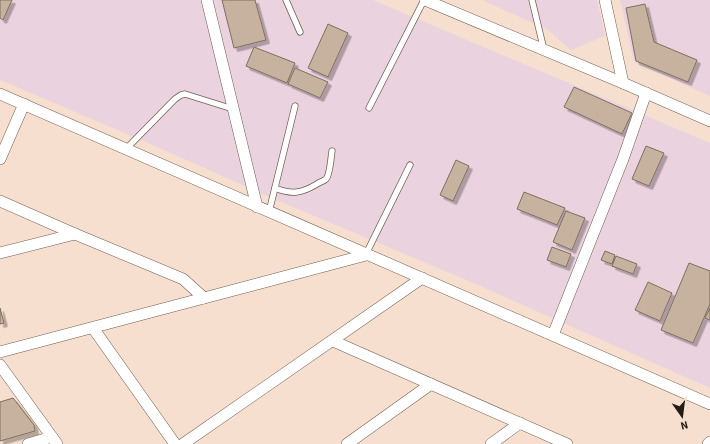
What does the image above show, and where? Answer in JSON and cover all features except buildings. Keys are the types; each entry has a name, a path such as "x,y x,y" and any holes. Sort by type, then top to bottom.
{"street":[{"path":"207,0 257,206"},
{"path":"424,0 710,121"},
{"path":"605,0 623,83"},
{"path":"0,94 710,404"},
{"path":"552,335 623,159 646,94"},
{"path":"0,158 24,104"},
{"path":"0,201 183,279 204,298"},
{"path":"0,253 75,234"},
{"path":"0,352 366,254"},
{"path":"183,444 422,278"},
{"path":"93,328 175,444"},
{"path":"333,341 567,444"},
{"path":"0,365 54,441 28,444"},
{"path":"347,444 431,384"},
{"path":"491,444 520,423"}],"lane":[{"path":"286,0 300,32"},
{"path":"369,108 424,0"},
{"path":"532,0 544,50"},
{"path":"126,149 175,99 181,95 185,94 234,109"},
{"path":"269,212 295,106"},
{"path":"275,188 292,193 299,192 307,190 326,179 332,151"},
{"path":"366,254 410,165"}],"shaded area":[{"path":"0,0 373,0 710,143 710,388 471,282 267,196 0,80"},
{"path":"482,0 597,0 605,36 571,50 548,30"},
{"path":"620,0 710,0 710,96 634,62"}]}
